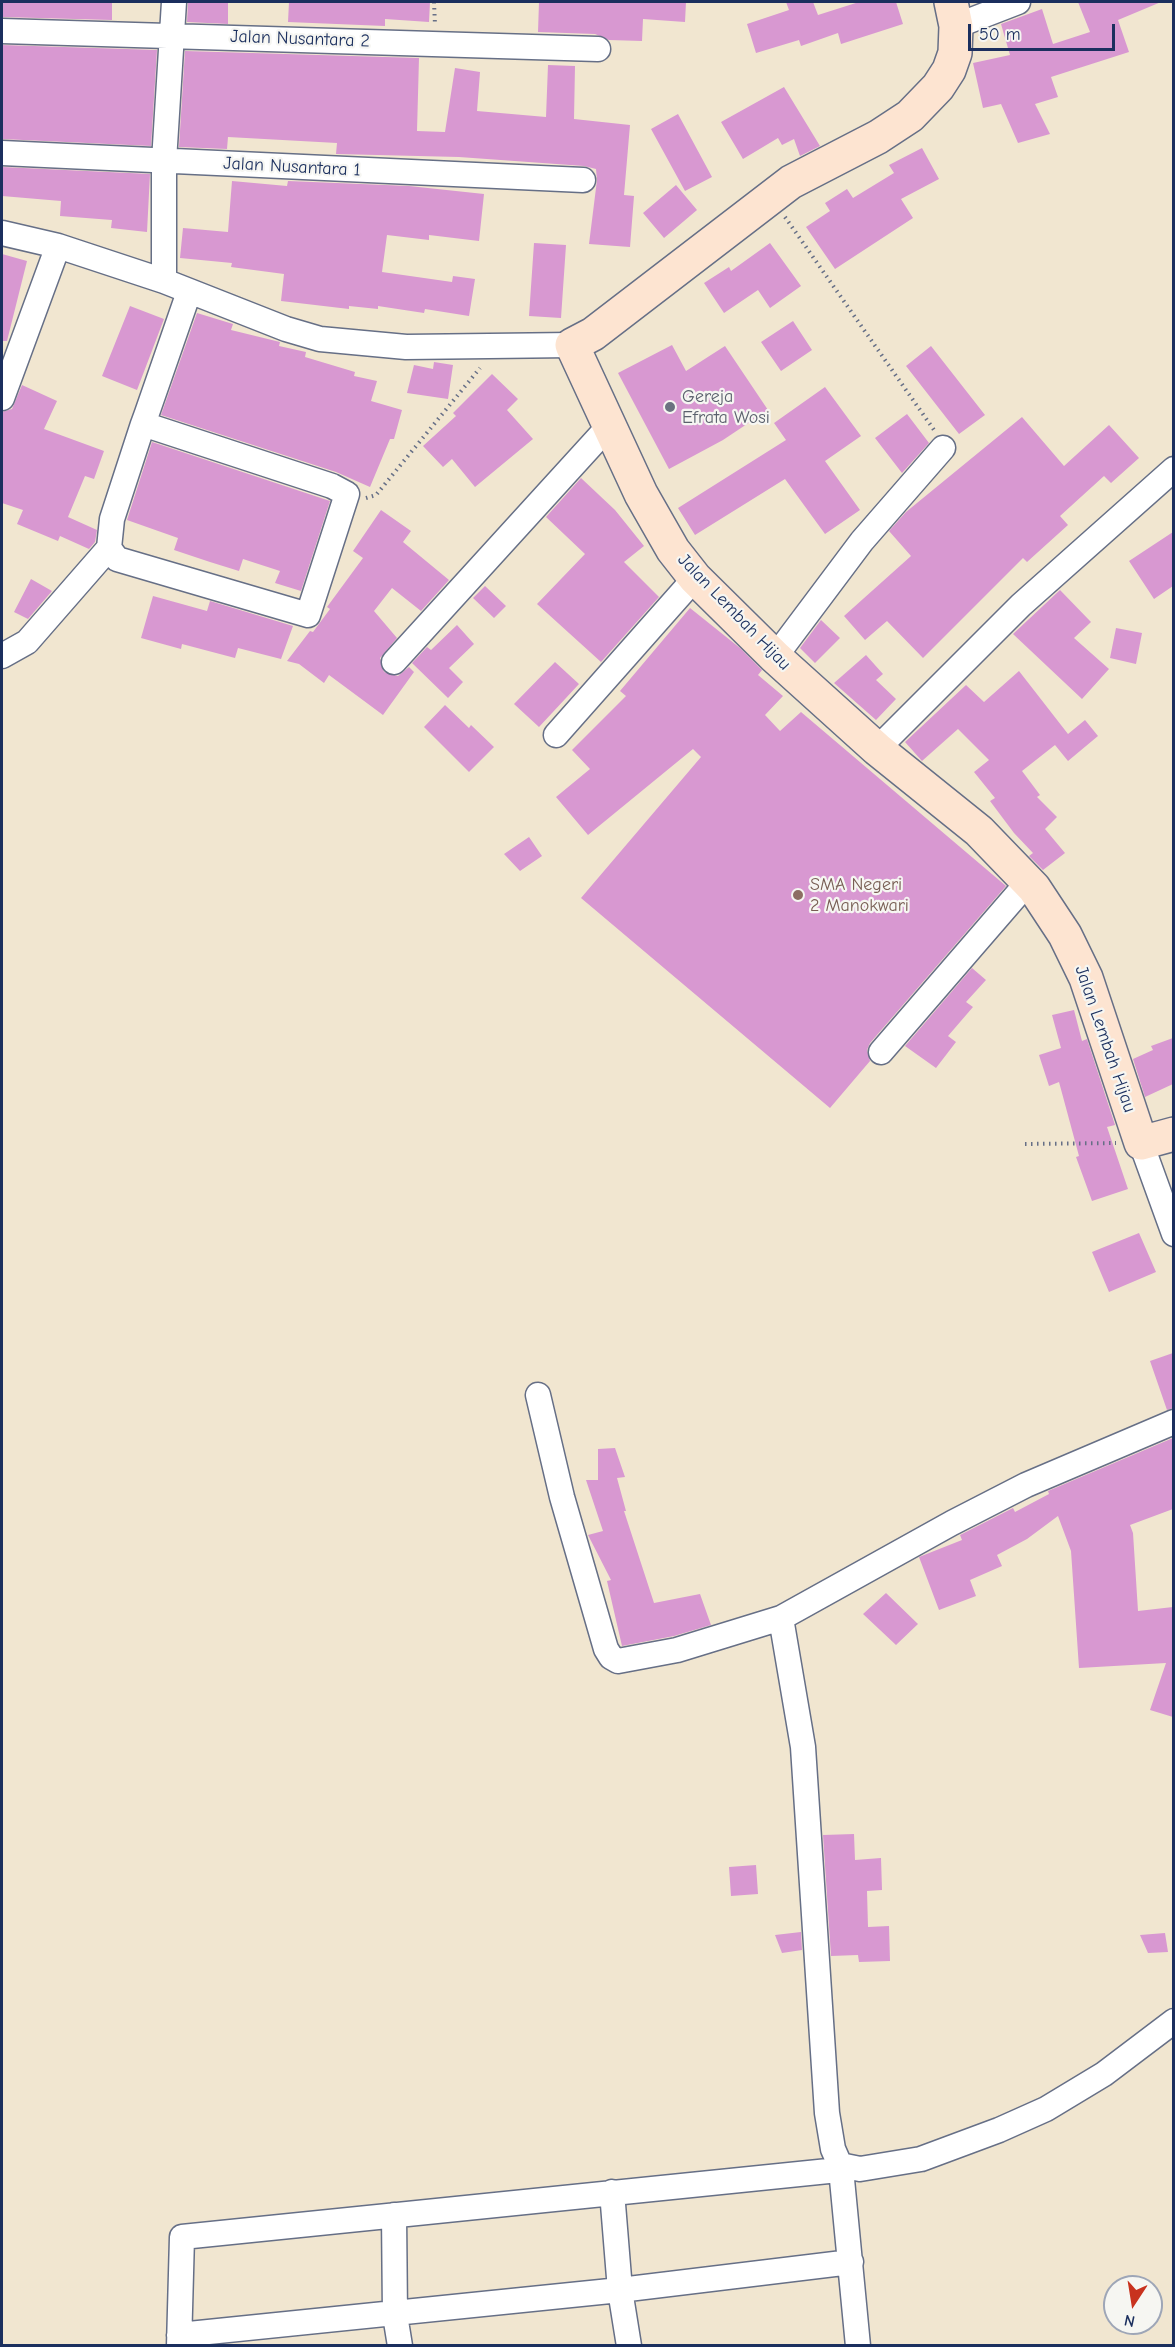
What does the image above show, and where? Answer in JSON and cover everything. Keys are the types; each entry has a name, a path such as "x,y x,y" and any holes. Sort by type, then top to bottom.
{"street":[{"path":"164,281 164,161 174,2"},
{"path":"2,233 58,246 164,281 286,329 320,339 406,347 497,348 572,345 603,327 791,182 878,137 910,116 938,87 949,70 955,53 954,14 1018,2"},
{"name":"Jalan Nusantara 2","path":"2,30 598,49"},
{"name":"Jalan Nusantara 1","path":"2,153 583,180"},
{"path":"2,398 58,246"},
{"path":"2,656 27,642 109,548 112,519 189,292"},
{"name":"Jalan Lembah Hijau","path":"572,345 641,494 673,550 695,578 775,657 877,749 979,831 1031,885 1065,935 1086,978 1173,1234"},
{"path":"109,548 117,559 308,615 347,496 332,486 143,424"},
{"path":"394,662 609,426"},
{"path":"775,657 862,541 943,448"},
{"path":"877,749 1022,605 1173,469"},
{"path":"556,735 695,578"},
{"path":"881,1053 1031,885"},
{"path":"1141,1143 1173,1134"},
{"path":"538,1395 562,1497 606,1649 611,1657 618,1661 677,1650 781,1618 952,1523 1026,1485 1173,1422"},
{"path":"781,1618 803,1747 826,2113 836,2160 844,2169 858,2346"},
{"path":"851,2262 179,2340 182,2237 612,2192 883,2167 921,2159 999,2130 1046,2109 1104,2074 1173,2021"},
{"path":"612,2192 620,2290 629,2346"},
{"path":"394,2215 395,2315 400,2346"}],"path":[{"path":"771,197 942,441 943,448"},
{"path":"347,496 369,499 376,495 497,348"},
{"path":"1025,1144 1141,1143"}],"building":[{"path":"2,2 112,2 112,20 2,17"},
{"path":"188,2 228,2 228,24 187,22"},
{"path":"289,2 430,2 429,22 385,19 385,26 288,22"},
{"path":"539,2 686,2 685,22 643,19 642,41 609,40 595,34 538,32"},
{"path":"786,2 813,2 818,15 859,2 896,2 903,24 841,44 838,33 801,46 799,40 756,53 747,24 789,10"},
{"path":"1078,2 1161,2 1118,20 1129,52 1051,77 1058,97 1035,104 1050,134 1018,143 1001,104 983,108 973,63 1010,55 1001,24 1042,9 1053,44 1090,32"},
{"path":"2,45 157,50 151,146 2,139"},
{"path":"185,51 419,58 417,131 445,132 455,68 480,72 477,111 546,117 548,65 575,66 574,119 630,125 624,195 634,196 630,247 589,244 597,180 596,169 584,166 459,157 336,154 337,143 228,137 227,149 179,147"},
{"path":"784,87 820,146 800,156 794,139 782,145 778,138 743,159 721,122"},
{"path":"678,114 712,177 685,191 651,129"},
{"path":"922,148 939,179 901,199 913,218 835,269 806,227 830,211 825,203 847,189 853,198 894,173 889,165"},
{"path":"2,167 150,174 147,232 111,228 112,220 60,216 61,201 2,196"},
{"path":"232,181 287,186 288,181 409,186 484,194 479,241 429,235 429,240 387,235 382,272 452,282 453,276 475,279 469,316 425,309 424,313 378,306 378,309 349,306 349,309 281,301 284,274 231,267 232,263 180,258 183,228 228,232"},
{"path":"676,185 697,210 664,238 643,213"},
{"path":"534,243 566,245 561,318 529,316"},
{"path":"770,243 801,286 770,308 758,290 724,313 704,283 729,267 731,271"},
{"path":"2,254 27,261 7,341 2,341"},
{"path":"130,306 164,319 137,390 102,376"},
{"path":"197,313 233,324 231,330 280,342 279,346 306,352 305,357 355,372 354,376 377,381 371,401 402,410 394,439 390,439 370,487 336,472 161,415"},
{"path":"793,321 812,350 781,371 761,342"},
{"name":"Gereja Efrata Wosi","path":"672,345 686,371 725,346 768,410 723,440 669,469 618,373"},
{"path":"931,346 985,415 959,434 906,366"},
{"path":"434,362 453,365 448,399 407,393 414,365 433,369"},
{"path":"492,374 518,399 507,410 533,439 475,487 452,459 443,467 423,446 456,416 453,413"},
{"path":"22,385 57,401 44,429 104,451 94,479 85,476 68,517 97,530 95,542 89,549 60,536 58,541 17,524 23,510 2,503 2,412 12,409"},
{"path":"825,387 861,436 825,461 860,510 825,534 785,479 695,535 678,508 786,440 774,423"},
{"path":"907,414 929,443 902,473 875,438"},
{"path":"1022,417 1064,466 1109,425 1139,458 1111,483 1104,476 1060,516 1068,525 1027,562 1023,558 923,658 887,621 865,640 844,616 911,556 889,531 906,512"},
{"path":"152,442 330,501 301,591 275,583 280,571 243,559 239,571 174,550 178,538 127,520"},
{"path":"581,478 615,510 644,546 624,562 659,597 601,662 537,604 585,554 546,517"},
{"path":"381,510 411,531 403,542 449,580 421,611 392,588 374,611 397,638 380,658 384,672 398,676 409,667 414,672 383,715 329,675 324,683 299,664 287,661 330,609 327,607 363,558 353,551"},
{"path":"1173,532 1173,586 1154,599 1129,561"},
{"path":"31,579 52,591 28,619 14,612"},
{"path":"485,586 506,606 494,618 473,598"},
{"path":"1060,590 1091,622 1074,638 1109,669 1082,699 1013,634"},
{"path":"153,596 207,611 210,601 293,626 281,659 238,648 235,658 182,644 181,649 141,638"},
{"name":"SMA Negeri 2 Manokwari","path":"690,608 740,648 762,670 758,675 783,696 765,715 780,731 801,712 1006,886 870,1043 867,1050 870,1061 830,1108 581,898 701,757 693,749 588,835 556,797 590,769 572,750 626,696 620,691"},
{"path":"821,620 840,638 815,663 800,648"},
{"path":"457,625 474,644 449,668 463,682 448,698 412,663 427,647 431,650"},
{"path":"1116,628 1142,633 1136,664 1110,658"},
{"path":"866,655 883,674 876,680 896,699 876,720 834,683"},
{"path":"555,662 579,684 539,727 514,704"},
{"path":"1019,671 1068,734 1085,720 1098,736 1068,761 1055,745 1022,771 1040,795 1037,797 1057,817 1045,829 1065,853 1043,870 1029,856 1033,853 1014,833 990,801 995,798 974,772 989,760 958,729 922,761 905,742 966,685 984,702"},
{"path":"445,705 469,728 471,725 494,747 469,772 424,727"},
{"path":"529,837 542,856 520,871 504,854"},
{"path":"972,968 986,980 966,1002 973,1007 948,1036 956,1042 936,1068 905,1046"},
{"path":"1074,1010 1082,1041 1087,1039 1115,1125 1107,1127 1128,1189 1092,1201 1076,1157 1079,1156 1059,1082 1049,1086 1039,1055 1061,1048 1052,1015"},
{"path":"1173,1038 1173,1084 1145,1097 1133,1059 1153,1050 1151,1046"},
{"path":"1139,1233 1156,1272 1109,1292 1092,1252"},
{"path":"1173,1353 1173,1408 1167,1410 1150,1361"},
{"path":"1173,1438 1173,1509 1130,1525 1133,1533 1138,1611 1173,1607 1173,1717 1150,1710 1166,1663 1079,1668 1071,1551 1058,1516 1027,1539 997,1555 1002,1566 970,1580 976,1596 939,1610 919,1557 962,1540 960,1535 1013,1508 1015,1512 1049,1494 1048,1491"},
{"path":"615,1448 625,1477 617,1478 626,1511 624,1511 654,1603 700,1594 711,1625 674,1636 622,1646 607,1581 611,1580 588,1535 603,1531 586,1480 598,1480 598,1449"},
{"path":"886,1593 918,1624 896,1645 863,1614"},
{"path":"854,1834 855,1860 881,1858 882,1890 867,1891 868,1927 889,1926 890,1961 859,1962 858,1955 831,1956 823,1835"},
{"path":"756,1865 758,1894 731,1896 729,1867"},
{"path":"801,1932 802,1950 782,1953 775,1935"},
{"path":"1165,1933 1168,1952 1148,1953 1140,1935"}],"place":[{"name":"Gereja Efrata Wosi","path":"670,407"},
{"name":"SMA Negeri 2 Manokwari","path":"798,895"}]}
